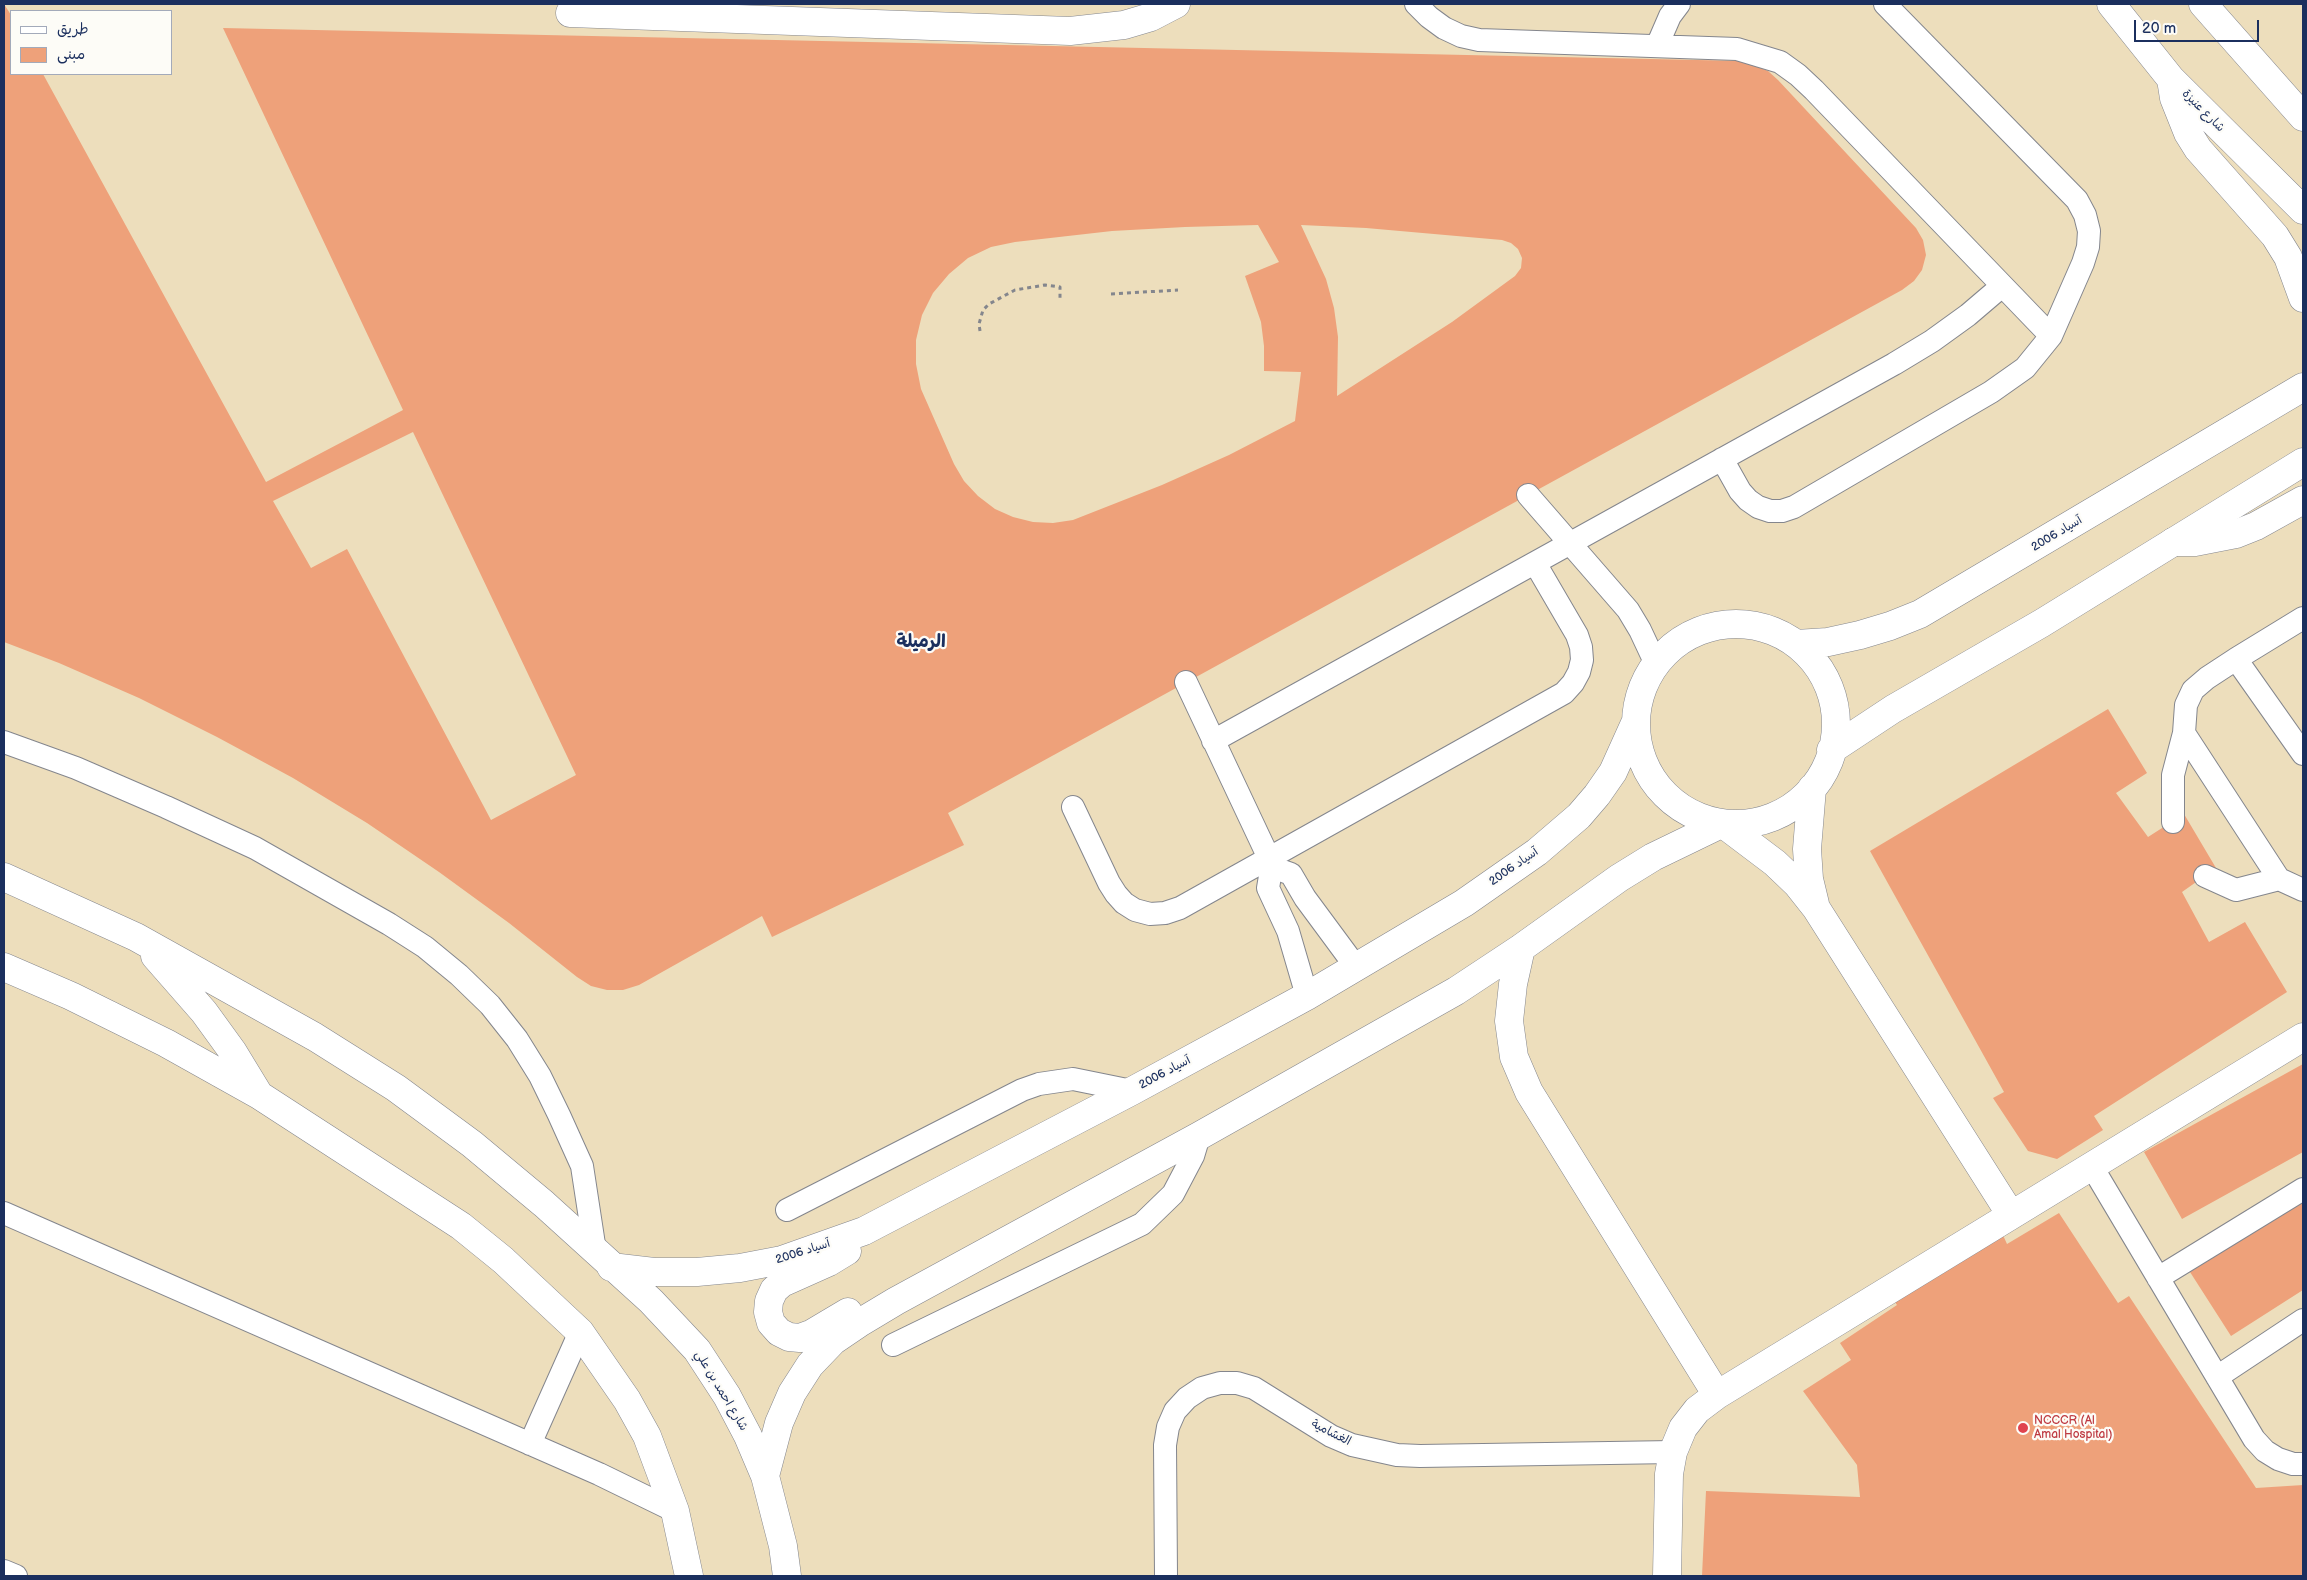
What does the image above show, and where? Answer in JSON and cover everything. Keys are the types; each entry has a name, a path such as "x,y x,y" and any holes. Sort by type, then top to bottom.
{"street":[{"path":"570,13 1070,30 1124,25 1151,17 1176,4"},
{"name":"شارع عنيزة","path":"2111,4 2171,79 2303,210"},
{"path":"2203,4 2303,117"},
{"path":"2171,79 2177,107 2188,133 2198,149 2275,236 2288,257 2303,298"},
{"name":"آسياد 2006","path":"1796,644 1828,642 1860,635 1920,614 2303,387"},
{"path":"1831,750 1893,709 2033,628 2303,462"},
{"path":"2173,542 2215,539 2236,534 2256,526 2303,500"},
{"path":"765,1476 779,1423 792,1393 810,1365 833,1341 896,1300 1199,1136 1456,991 1521,948 1619,878 1662,852 1721,826 1759,823 1788,810 1812,788 1824,770 1831,750 1836,727 1835,703 1827,680 1814,660 1796,644 1777,633 1756,625 1733,623 1711,626 1690,633 1670,646 1655,662 1645,680 1638,700 1636,721 1639,745 1647,767 1659,787 1675,804 1694,817 1721,826 1775,863 1797,884 1816,908 2011,1215"},
{"name":"آسياد 2006","path":"603,1259 654,1272 697,1272 740,1268 782,1260 864,1230 1132,1091 1307,996 1464,903 1559,835 1598,795 1613,772 1636,721"},
{"path":"1812,788 1807,849 1809,879 1816,908"},
{"name":"شارع احمد بن علي","path":"4,877 136,937 315,1037 396,1088 472,1144 544,1204 651,1301 697,1350 735,1412 765,1476 783,1546 787,1576"},
{"path":"136,937 171,973 204,1012 259,1095"},
{"path":"1521,948 1513,984 1509,1021 1514,1057 1529,1092 1717,1395"},
{"path":"4,967 71,996 157,1039 259,1095 461,1226 503,1260 580,1332 627,1400 647,1436 675,1511 689,1576"},
{"path":"1667,1576 1667,1498 1673,1452 1683,1428 1697,1410 1717,1395 2303,1037"},
{"path":"864,1230 857,1241 840,1257 782,1283 774,1290 769,1300 768,1312 771,1323 779,1332 800,1338 811,1334 867,1303 896,1300"}],"lane":[{"path":"1416,4 1444,28 1461,36 1479,40 1737,48 1780,62 1798,75 2051,336"},
{"path":"1722,459 1740,491 1758,507 1770,511 1782,511 1794,507 1991,392 2025,368 2051,336 2088,247 2089,231 2085,215 2078,200 1885,4"},
{"path":"1657,46 1669,8"},
{"path":"1213,741 1932,341 1968,315 2002,286"},
{"path":"1528,495 1568,544 1628,610 1655,662"},
{"path":"1073,806 1116,894 1135,910 1150,914 1165,913 1180,908 1272,865 1564,693 1579,672 1582,660 1581,647 1577,635 1535,563"},
{"path":"2172,822 2173,775 2184,733 2186,705 2193,690 2207,678 2236,659 2303,618"},
{"path":"2236,659 2303,754"},
{"path":"1186,682 1272,865 1291,874 1310,904 1356,967"},
{"path":"2184,733 2279,879 2303,890"},
{"path":"4,742 76,768 166,806 255,848 389,924 425,947 459,975 490,1005 517,1039 540,1076 560,1115 582,1166 603,1259"},
{"path":"1272,865 1268,888 1288,931 1307,996"},
{"path":"2205,876 2236,890 2279,879"},
{"path":"788,1210 1022,1090 1039,1084 1073,1079 1132,1091"},
{"path":"893,1345 1142,1224 1173,1194 1193,1156 1199,1136"},
{"path":"2091,1165 2254,1439 2264,1451 2278,1459 2294,1464 2303,1464"},
{"path":"2158,1278 2303,1189"},
{"path":"4,1213 599,1474 675,1511"},
{"path":"2217,1377 2303,1320"},
{"path":"530,1444 580,1332"},
{"name":"الغشامية","path":"1166,1576 1165,1445 1168,1427 1176,1411 1188,1398 1202,1388 1220,1383 1237,1383 1254,1388 1331,1436 1352,1445 1396,1455 1673,1452"},
{"path":"4,1571 16,1576"}],"path":[{"path":"980,330 980,317 983,310 989,304 1016,290 1045,285 1060,287 1060,298"},
{"path":"1111,294 1178,290"}],"building":[{"path":"4,4 10,13 10,75 44,75 266,482 403,410 223,28 1743,61 1768,71 1778,80 1916,228 1923,240 1926,255 1922,270 1914,281 1902,290 948,813 964,845 772,937 762,916 639,985 623,990 607,990 591,986 439,872 367,823 293,778 139,698 59,663 4,642","holes":["1258,225 1279,262 1245,276 1261,322 1264,346 1264,371 1301,372 1295,421 1229,455 1162,485 1073,520 1053,523 1033,522 1013,517 995,509 978,496 964,481 954,464 921,389 916,364 916,340 922,315 933,293 949,274 968,258 991,247 1015,242 1112,231","1301,225 1366,228 1502,240 1511,243 1518,249 1522,258 1521,268 1515,276 1452,322 1337,396 1338,337 1334,308 1326,279","413,432 576,775 491,820 347,549 311,568 273,501"]},
{"path":"2108,709 2147,773 2116,793 2148,837 2184,814 2216,868 2182,892 2209,942 2245,922 2287,992 2094,1116 2103,1130 2057,1159 2028,1151 1993,1098 2004,1092 1870,851"},
{"path":"2303,1064 2303,1152 2182,1219 2144,1152"},
{"path":"2303,1201 2303,1290 2231,1336 2190,1272"},
{"name":"NCCCR (Al Amal Hospital)","path":"2059,1213 2118,1303 2129,1296 2256,1488 2303,1485 2303,1576 1702,1576 1706,1491 1860,1497 1857,1465 1803,1391 1851,1360 1840,1343 1897,1305 1892,1298 2002,1233 2007,1244"}],"place":[{"name":"NCCCR (Al Amal Hospital)","path":"2023,1428"}],"district":[{"name":"الرميلة","path":"921,642"}]}
